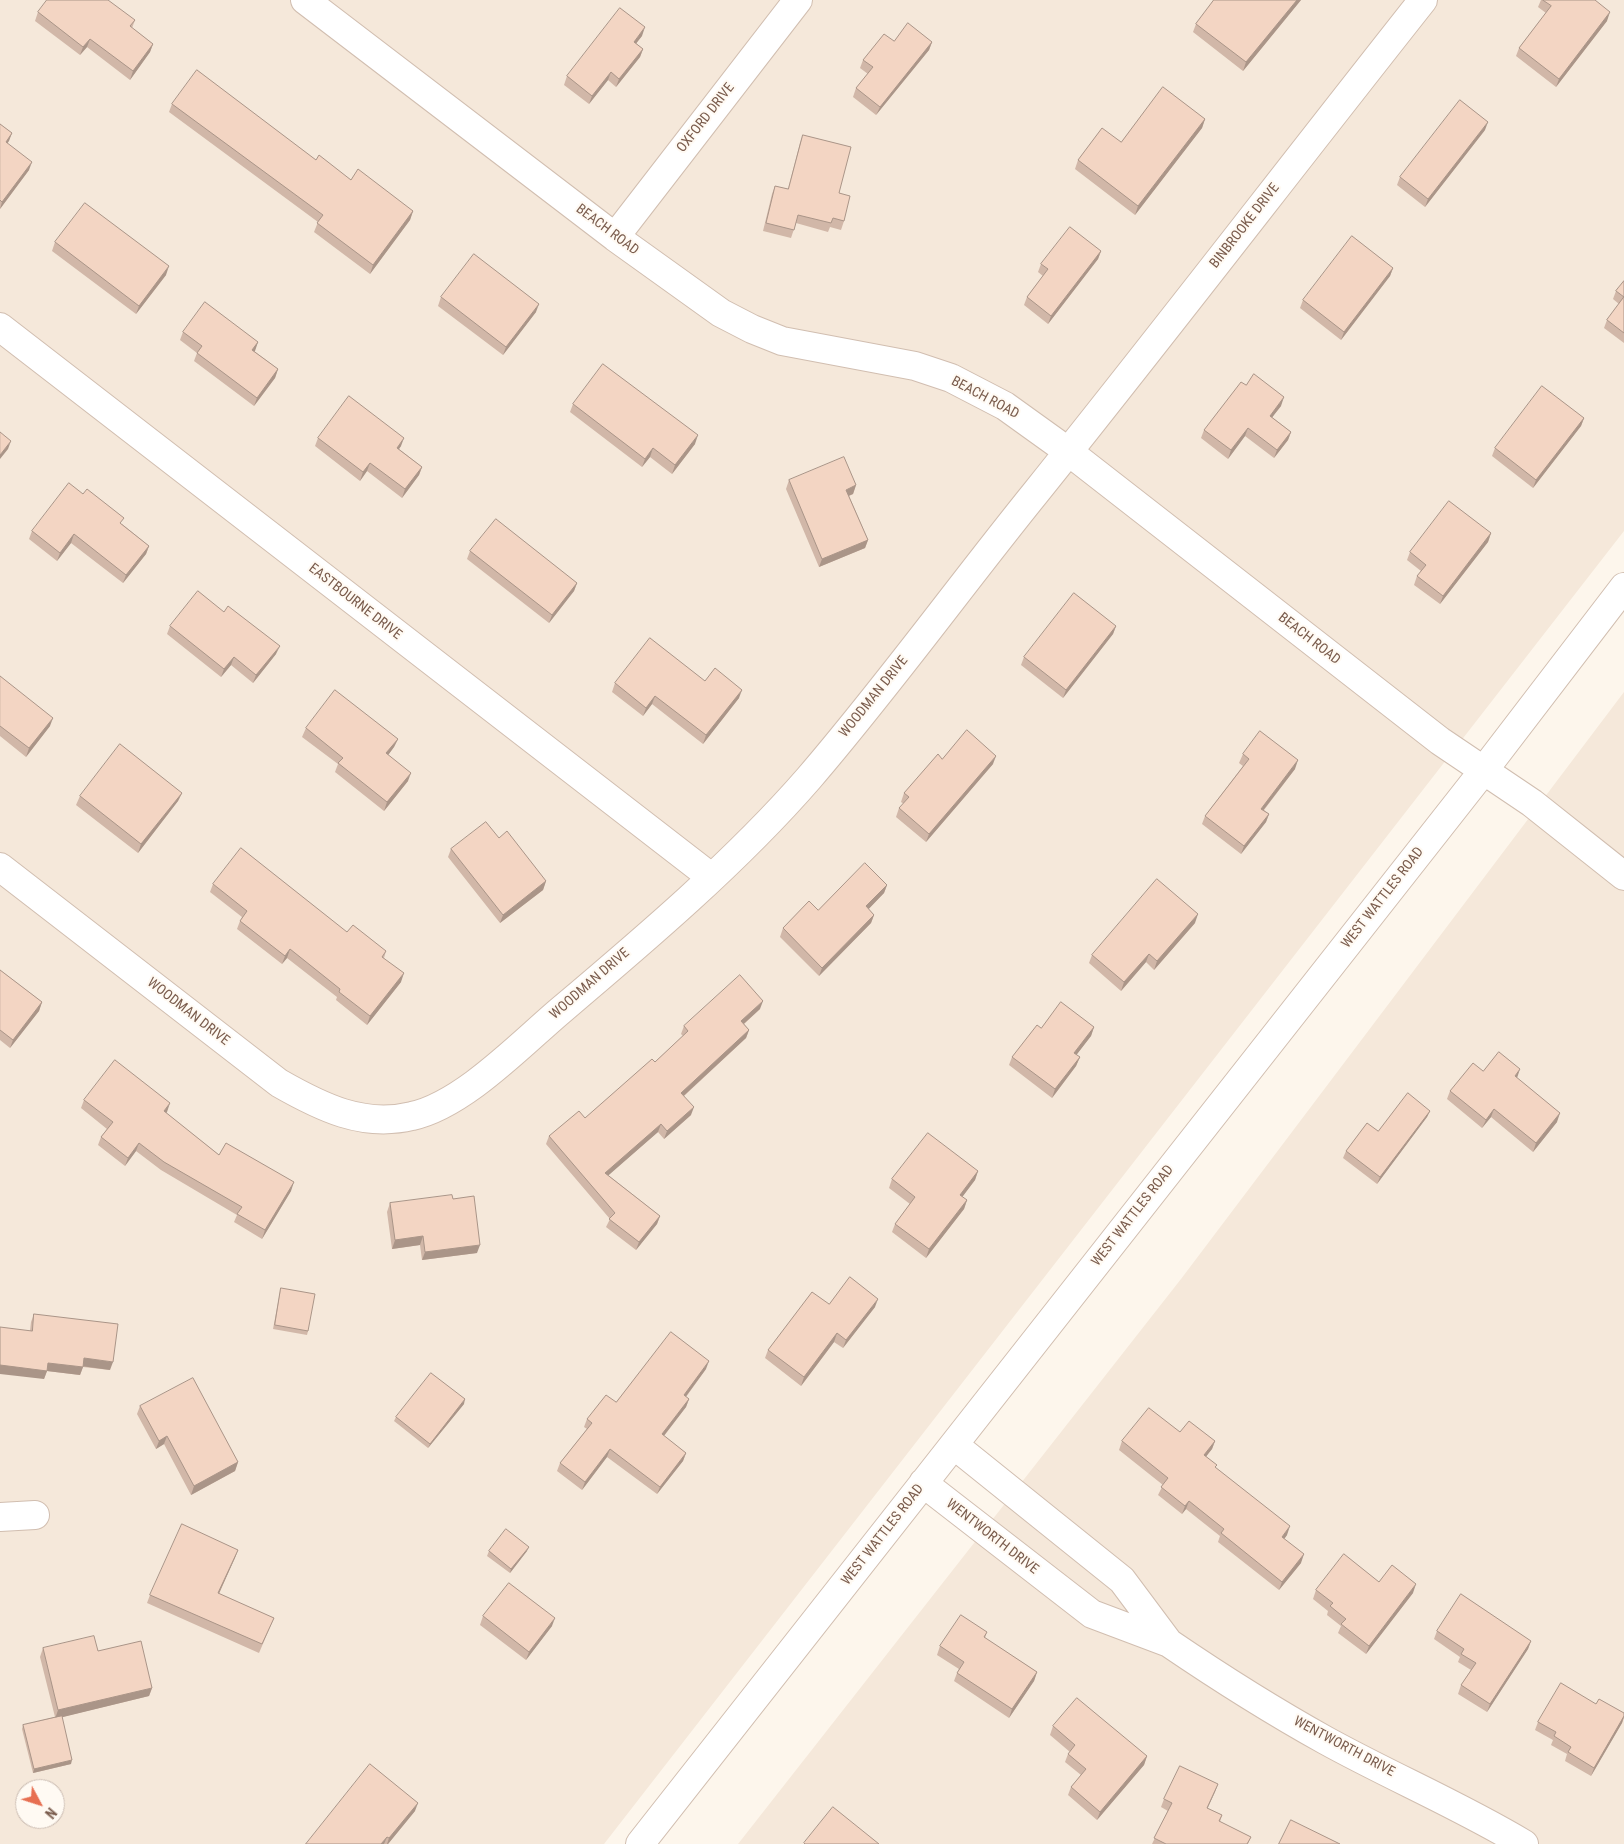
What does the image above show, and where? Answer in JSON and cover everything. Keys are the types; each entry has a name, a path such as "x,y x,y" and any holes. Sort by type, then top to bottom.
{"street":[{"name":"BEACH ROAD","path":"305,0 615,237 686,290 721,312 752,329 782,341 915,366 951,378 1005,406 1069,452 1440,741 1532,803 1624,876"},
{"name":"OXFORD DRIVE","path":"615,237 798,0"},
{"name":"BINBROOKE DRIVE","path":"1069,452 1423,0"},
{"name":"EASTBOURNE DRIVE","path":"0,327 711,877"},
{"name":"WOODMAN DRIVE","path":"0,867 279,1083 316,1105 346,1116 392,1119 414,1116 444,1104 479,1080 579,995 711,877 762,828 808,778 1069,452"},
{"name":"WEST WATTLES ROAD","path":"640,1844 1484,770 1624,587"},
{"name":"WENTWORTH DRIVE","path":"954,1445 1122,1580 1168,1644"},
{"name":"WENTWORTH DRIVE","path":"923,1483 1092,1614 1168,1644 1211,1672 1326,1740 1474,1815 1524,1844"},
{"path":"0,1517 35,1515"}],"shaded area":[{"path":"0,0 1624,0 1624,531 604,1844 0,1844"},
{"path":"1624,692 1624,1844 738,1844 1181,1279"}],"building":[{"path":"47,0 108,0 135,20 130,26 153,44 133,71 90,39 83,47 38,12"},
{"path":"1214,0 1297,0 1246,62 1196,24"},
{"path":"1543,0 1595,0 1610,12 1559,79 1519,48 1551,6"},
{"path":"620,8 645,27 634,42 643,49 619,79 611,72 592,96 567,76"},
{"path":"908,23 932,42 880,107 856,88 873,67 863,60 884,34 894,41"},
{"path":"197,70 316,160 319,155 351,180 358,169 413,211 373,265 317,223 323,215 172,104"},
{"path":"1163,87 1205,119 1138,206 1078,160 1102,128 1121,142"},
{"path":"1460,100 1488,122 1428,199 1400,177"},
{"path":"0,124 12,133 6,142 32,162 2,202 0,200"},
{"path":"803,135 851,147 839,193 850,196 844,221 833,218 831,223 798,215 794,230 766,223 775,186 788,189"},
{"path":"85,203 169,266 139,306 55,242"},
{"path":"1070,227 1101,251 1051,316 1027,297 1048,269 1041,264"},
{"path":"1352,236 1393,268 1344,332 1303,300"},
{"path":"474,254 539,304 506,347 441,297"},
{"path":"1624,281 1624,297 1616,291"},
{"path":"1624,297 1624,333 1607,320"},
{"path":"205,302 258,342 252,350 278,369 257,398 197,353 202,346 183,332"},
{"path":"603,364 698,435 675,465 653,448 645,459 573,404"},
{"path":"1254,374 1284,397 1270,416 1291,432 1277,450 1248,428 1231,450 1204,430 1241,382 1246,385"},
{"path":"1542,386 1584,418 1536,480 1495,448"},
{"path":"349,396 404,438 397,448 422,467 405,489 370,463 363,472 318,438"},
{"path":"0,432 11,441 0,455"},
{"path":"844,457 856,485 846,490 868,540 822,559 789,480"},
{"path":"69,483 83,494 87,489 124,518 120,523 149,546 126,575 74,534 60,553 32,531"},
{"path":"1449,501 1491,533 1443,596 1417,576 1426,565 1410,552"},
{"path":"496,519 577,583 552,615 470,551"},
{"path":"198,591 224,612 228,606 280,646 256,675 234,657 224,669 170,626"},
{"path":"1074,593 1116,626 1066,690 1024,657"},
{"path":"650,638 705,681 715,668 742,690 706,735 655,696 646,708 615,683"},
{"path":"0,676 53,718 29,748 0,726"},
{"path":"335,690 398,739 386,753 411,773 387,802 338,763 343,758 306,728"},
{"path":"967,730 996,756 929,834 899,808 909,797 904,793 938,754 942,759"},
{"path":"1260,731 1298,760 1261,809 1269,814 1244,846 1205,816 1249,759 1243,754"},
{"path":"120,744 182,793 141,844 80,796"},
{"path":"486,822 499,838 507,831 546,881 503,915 451,849"},
{"path":"241,848 347,932 353,925 386,951 382,957 404,973 370,1016 339,992 340,989 290,949 285,956 240,921 247,911 213,884"},
{"path":"865,863 887,885 866,906 874,915 822,968 783,928 809,901 818,910"},
{"path":"1157,879 1198,914 1157,961 1149,954 1124,982 1092,955"},
{"path":"0,970 42,1002 13,1040 0,1030"},
{"path":"740,975 763,1001 741,1021 749,1030 681,1093 694,1107 667,1131 661,1124 605,1173 660,1216 639,1242 609,1219 615,1213 549,1136 579,1111 585,1118 652,1059 655,1062 688,1031 684,1026"},
{"path":"1061,1002 1094,1027 1074,1053 1080,1057 1055,1089 1012,1057 1037,1025 1041,1028"},
{"path":"1499,1052 1520,1069 1515,1076 1560,1113 1536,1143 1494,1109 1486,1120 1450,1091 1473,1063 1483,1071"},
{"path":"115,1060 170,1103 164,1111 219,1155 226,1143 294,1182 265,1230 237,1214 242,1207 164,1162 139,1143 128,1158 101,1137 113,1122 84,1100"},
{"path":"1408,1093 1430,1111 1380,1177 1346,1151 1367,1123 1378,1131"},
{"path":"928,1133 978,1171 960,1195 967,1200 929,1249 895,1224 915,1197 892,1179"},
{"path":"452,1195 453,1199 474,1196 480,1245 425,1252 423,1236 395,1240 390,1203"},
{"path":"850,1277 878,1299 846,1340 837,1333 804,1377 768,1350 812,1292 829,1304"},
{"path":"281,1288 315,1294 308,1331 275,1325"},
{"path":"34,1314 118,1324 113,1362 84,1358 83,1367 48,1363 47,1371 0,1365 0,1327 32,1331"},
{"path":"671,1332 709,1361 684,1395 689,1399 662,1434 686,1453 660,1487 610,1449 585,1482 560,1463 592,1423 587,1419 606,1395 616,1402"},
{"path":"431,1373 465,1399 430,1444 396,1417"},
{"path":"193,1378 238,1462 194,1486 167,1436 159,1441 140,1406"},
{"path":"1149,1408 1180,1432 1189,1421 1215,1441 1204,1455 1217,1465 1215,1467 1290,1526 1282,1537 1304,1554 1282,1582 1221,1533 1224,1529 1189,1501 1185,1506 1161,1487 1168,1478 1122,1441"},
{"path":"182,1524 238,1550 218,1593 274,1618 262,1644 150,1595"},
{"path":"506,1529 529,1547 511,1569 489,1551"},
{"path":"1344,1554 1379,1582 1392,1565 1416,1584 1369,1646 1341,1624 1346,1619 1330,1606 1333,1603 1316,1590"},
{"path":"509,1583 555,1618 529,1652 483,1616"},
{"path":"1461,1594 1531,1641 1490,1704 1461,1685 1476,1663 1461,1654 1464,1649 1437,1631"},
{"path":"961,1615 987,1632 984,1637 1037,1672 1012,1709 957,1673 964,1662 940,1646"},
{"path":"94,1636 98,1651 141,1641 152,1688 58,1710 43,1648"},
{"path":"1561,1683 1596,1704 1599,1699 1624,1713 1594,1768 1568,1752 1571,1747 1554,1736 1556,1732 1538,1722"},
{"path":"1077,1698 1147,1756 1100,1812 1071,1787 1086,1769 1068,1754 1075,1745 1053,1726"},
{"path":"62,1716 72,1760 34,1769 23,1725"},
{"path":"370,1764 418,1803 389,1838 387,1837 381,1844 306,1844"},
{"path":"1180,1766 1218,1784 1207,1808 1222,1815 1219,1821 1251,1837 1247,1844 1166,1844 1154,1838 1172,1803 1164,1799"},
{"path":"833,1807 879,1844 805,1844"},
{"path":"1291,1820 1340,1844 1279,1844"}]}
